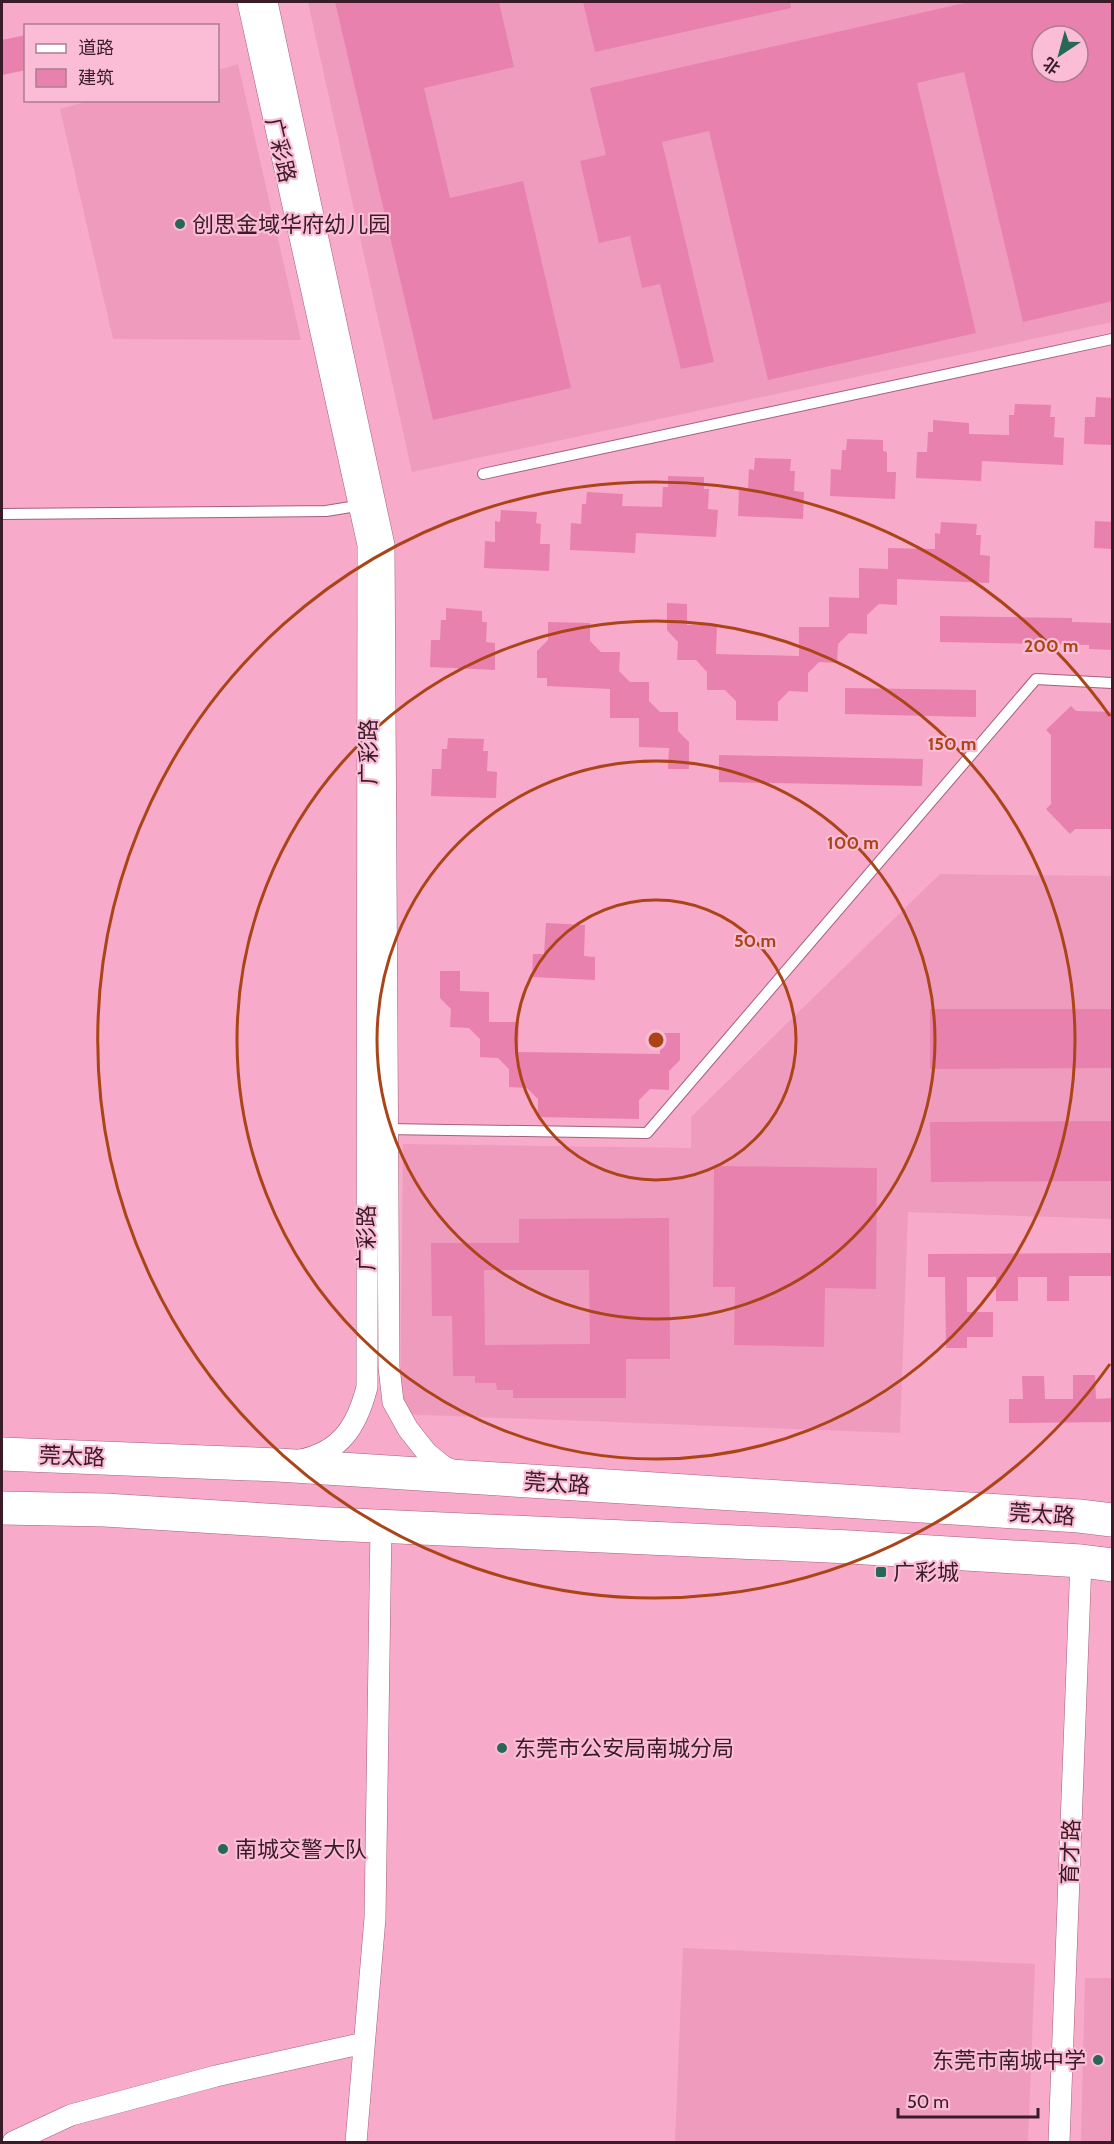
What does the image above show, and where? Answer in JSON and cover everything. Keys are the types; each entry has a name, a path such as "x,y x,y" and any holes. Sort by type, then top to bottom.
{"main road":[{"name":"莞太路","path":"2,1454 278,1465 1113,1520"},
{"path":"1079,1516 1113,1506"},
{"name":"莞太路","path":"2,1508 105,1510 381,1526 850,1547 1081,1561 1113,1565"}],"street":[{"name":"广彩路","path":"248,2 367,503 384,545 377,1129 367,1387 362,1408 350,1430 335,1447 311,1458 278,1465"},
{"name":"广彩路","path":"267,2 367,503"},
{"name":"广彩路","path":"377,1129 389,1367 393,1402 408,1429 427,1453 443,1466 466,1477"},
{"path":"356,2142 375,1918 381,1526"},
{"name":"育才路","path":"1059,2142 1081,1561"},
{"path":"13,2142 72,2115 216,2076 364,2043"}],"lane":[{"path":"483,474 1113,339"},
{"path":"2,514 326,511 367,503"},
{"path":"377,1129 647,1133 1036,679 1113,682"}],"shaded area":[{"path":"308,2 1112,2 1112,322 412,472"},
{"name":"创思金域华府幼儿园","path":"238,64 301,340 113,339 60,109 86,102 219,102 219,70"},
{"path":"940,874 1112,876 1112,1219 908,1212 900,1433 400,1414 403,1144 691,1148 691,1117"},
{"path":"683,1948 1035,1964 1028,2142 675,2142"},
{"name":"东莞市南城中学","path":"1085,1978 1112,1978 1112,2142 1081,2142"}],"building":[{"path":"335,2 499,2 514,67 424,88 450,198 523,181 571,388 433,420"},
{"path":"583,2 790,2 791,8 595,52"},
{"path":"969,2 1113,2 1113,301 1023,322 964,72 917,83 976,333 768,380 709,131 662,142 714,362 681,369 660,284 642,288 630,236 599,243 580,161 606,155 590,88"},
{"path":"24,35 24,70 2,75 2,40"},
{"path":"1096,397 1113,398 1113,445 1084,444 1085,417 1095,417"},
{"path":"1015,404 1051,405 1050,417 1055,417 1054,437 1064,438 1063,465 982,461 981,481 916,478 917,452 927,452 928,432 933,432 933,420 969,423 969,434 1009,435 1009,415 1014,415"},
{"path":"847,439 883,440 883,451 887,452 887,472 896,472 895,499 830,496 831,469 841,470 842,450 846,450"},
{"path":"755,458 791,459 790,471 795,471 794,491 804,492 803,519 738,516 739,489 748,489 749,469 754,470"},
{"path":"668,476 704,477 704,489 709,489 708,509 718,510 716,537 636,533 635,553 570,550 571,523 581,524 582,504 586,504 587,492 623,494 622,506 662,507 663,487 668,487"},
{"path":"501,510 537,512 536,523 541,524 540,544 550,544 549,571 484,568 485,541 495,542 495,521 500,522"},
{"path":"1095,521 1113,522 1113,549 1094,548"},
{"path":"941,522 977,524 976,535 981,535 980,555 990,556 989,583 897,579 897,605 879,604 867,615 867,634 849,633 838,644 837,663 819,662 808,673 808,692 789,691 778,702 778,721 736,720 736,701 725,690 707,690 707,672 696,660 677,660 678,642 667,630 667,603 687,604 687,625 717,625 716,654 799,656 799,627 829,627 829,597 859,598 859,568 888,569 888,548 935,549 935,533 940,534"},
{"path":"446,608 482,611 482,622 487,622 486,642 495,643 495,670 430,667 431,640 440,640 441,620 446,620"},
{"path":"940,616 1072,618 1072,622 1113,623 1113,650 1089,649 1089,645 940,642"},
{"path":"548,622 590,623 590,641 601,652 620,652 619,671 630,682 649,682 649,701 660,712 678,712 678,731 689,742 689,769 668,769 669,748 639,747 639,718 610,718 610,689 547,686 547,678 537,678 537,651 548,640"},
{"path":"845,688 976,690 976,717 845,714"},
{"path":"1071,706 1076,711 1113,712 1113,829 1075,829 1070,834 1046,809 1051,804 1051,735 1046,730"},
{"path":"448,738 484,739 483,751 488,751 487,771 497,772 496,798 431,796 432,769 441,769 442,749 447,749"},
{"path":"719,755 923,759 922,786 719,782"},
{"path":"546,923 585,925 584,956 595,957 595,980 532,977 533,954 544,954"},
{"path":"440,971 460,971 460,991 489,992 489,1022 519,1022 518,1052 660,1054 660,1033 680,1033 680,1060 669,1071 669,1090 650,1089 639,1100 639,1119 538,1117 538,1099 527,1088 509,1087 509,1069 498,1058 480,1057 480,1039 469,1028 450,1027 451,1009 440,998"},
{"path":"930,1009 1113,1009 1113,1068 930,1069"},
{"path":"1113,1121 1113,1181 931,1182 930,1122"},
{"path":"714,1166 877,1168 876,1289 825,1288 824,1347 734,1345 735,1287 713,1287"},
{"path":"669,1218 670,1359 626,1359 626,1398 513,1398 513,1390 497,1390 496,1383 475,1383 475,1376 453,1376 452,1316 432,1316 431,1243 519,1243 519,1219","holes":["484,1270 589,1270 590,1344 485,1345"]},
{"path":"1113,1253 1113,1276 1069,1276 1069,1301 1047,1301 1047,1277 1018,1277 1018,1301 996,1301 996,1277 967,1277 967,1312 993,1312 993,1337 967,1337 967,1348 946,1348 945,1277 928,1277 928,1254"},
{"path":"1073,1375 1095,1375 1096,1399 1113,1398 1113,1422 1009,1423 1009,1399 1023,1399 1022,1376 1044,1376 1045,1399 1073,1399"}],"place":[{"name":"创思金域华府幼儿园","path":"180,224"},
{"name":"广彩城","path":"881,1572"},
{"name":"东莞市公安局南城分局","path":"502,1748"},
{"name":"南城交警大队","path":"223,1849"},
{"name":"东莞市南城中学","path":"1098,2060"}]}
